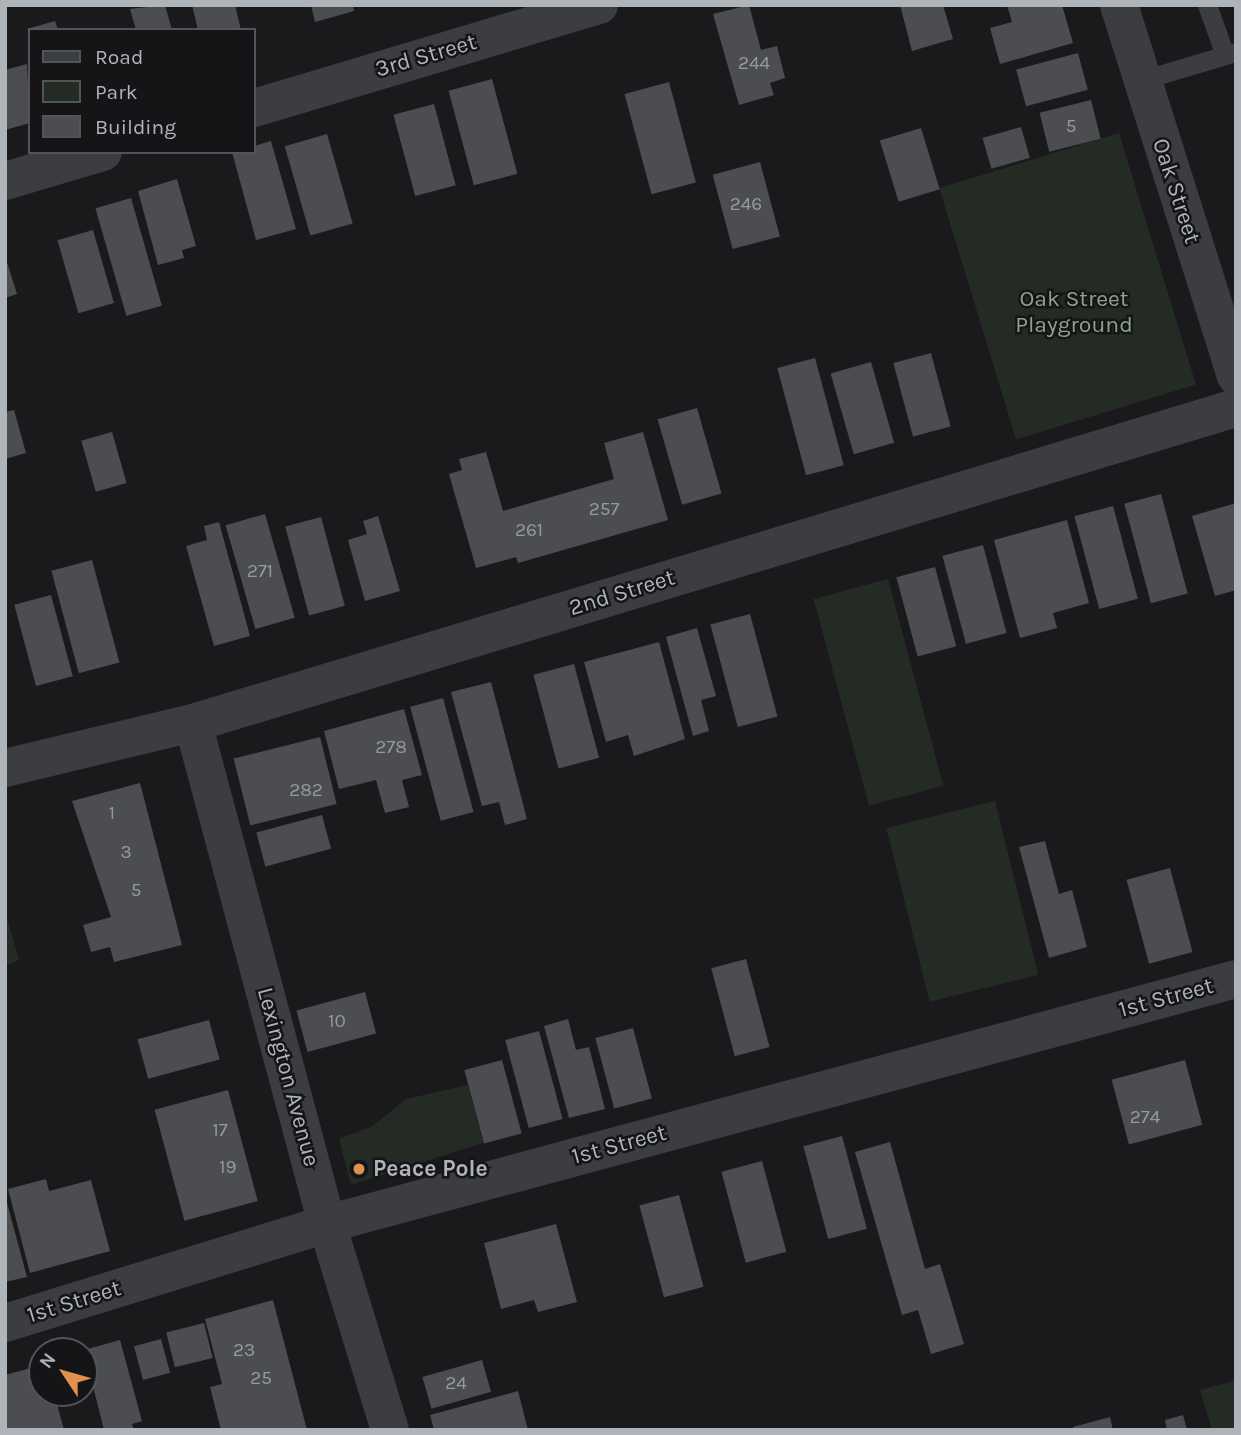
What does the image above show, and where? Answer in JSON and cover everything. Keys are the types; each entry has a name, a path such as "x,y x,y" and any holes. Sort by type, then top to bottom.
{"street":[{"name":"3rd Street","path":"256,106 599,5"},
{"name":"Oak Street","path":"1119,5 1236,376"},
{"path":"5,181 96,154"},
{"name":"2nd Street","path":"6,765 193,723 1236,408"},
{"name":"Lexington Avenue","path":"193,723 327,1224 390,1430"},
{"name":"1st Street","path":"5,1323 327,1224 1236,979"}],"lane":[{"path":"1142,80 1230,54 1207,5"}],"green space":[{"name":"Oak Street Playground","path":"1119,133 1196,385 1016,439 939,188"},
{"path":"888,579 943,786 869,806 814,599"},
{"path":"995,801 1038,975 930,1002 886,828"},
{"path":"5,911 19,960 5,966"},
{"path":"468,1085 483,1143 351,1185 339,1139 373,1126 406,1099"},
{"path":"1236,1380 1236,1430 1212,1430 1200,1390"}],"building":[{"path":"165,5 171,28 135,28 130,9"},
{"path":"192,5 235,5 241,28 198,28"},
{"path":"311,5 353,5 354,11 315,22"},
{"path":"749,5 761,50 777,46 785,78 770,83 774,95 739,105 713,14"},
{"path":"900,5 943,5 953,39 912,51"},
{"path":"1007,5 1062,5 1073,43 1000,64 990,28 1012,22"},
{"path":"55,21 57,28 30,28"},
{"path":"1078,53 1088,90 1026,106 1016,70"},
{"path":"27,64 28,124 5,130 5,70"},
{"path":"492,79 517,174 474,185 449,91"},
{"path":"669,82 696,182 651,194 625,94"},
{"path":"1091,100 1101,139 1049,152 1040,113"},
{"path":"434,104 456,185 415,196 393,115"},
{"path":"1021,127 1030,158 991,169 983,138"},
{"path":"921,128 940,189 899,202 880,141"},
{"path":"327,134 353,223 310,236 285,146"},
{"path":"271,141 296,229 256,240 233,154 256,154 256,145"},
{"path":"760,162 780,236 733,249 713,175"},
{"path":"177,179 196,246 182,250 184,258 158,265 138,191"},
{"path":"131,198 162,306 126,316 95,208"},
{"path":"93,230 114,303 78,313 57,240"},
{"path":"5,256 17,294 5,298"},
{"path":"931,353 951,426 913,437 893,363"},
{"path":"815,358 844,465 806,475 777,368"},
{"path":"871,362 894,443 854,454 831,374"},
{"path":"697,408 722,494 682,505 658,419"},
{"path":"14,410 26,453 5,459 5,412"},
{"path":"112,432 127,483 96,492 81,441"},
{"path":"643,432 668,520 518,563 516,557 476,568 449,474 462,470 459,459 486,452 503,511 614,479 604,443"},
{"path":"1161,494 1188,593 1151,603 1124,504"},
{"path":"1236,503 1236,590 1215,596 1192,516"},
{"path":"1113,506 1138,599 1099,609 1074,516"},
{"path":"265,514 295,618 255,629 226,525"},
{"path":"378,516 400,591 365,601 348,540 367,534 363,521"},
{"path":"321,517 345,606 309,615 285,527"},
{"path":"1067,520 1089,603 1053,613 1057,628 1020,638 994,540"},
{"path":"219,522 250,636 214,646 186,546 207,540 204,526"},
{"path":"983,545 1007,633 966,644 942,556"},
{"path":"92,560 119,662 79,673 51,571"},
{"path":"935,567 956,646 918,657 896,577"},
{"path":"51,595 73,676 36,686 14,605"},
{"path":"750,614 777,716 738,727 710,625"},
{"path":"697,628 716,696 701,700 709,731 693,736 666,637"},
{"path":"659,642 685,739 634,756 628,735 606,742 584,662"},
{"path":"574,664 599,758 559,769 533,675"},
{"path":"491,682 527,819 505,825 499,802 482,806 451,692"},
{"path":"443,698 474,812 441,821 410,707"},
{"path":"404,709 422,775 402,780 409,807 385,813 376,780 339,789 324,731"},
{"path":"320,737 337,804 250,825 234,759"},
{"path":"140,783 182,945 114,962 110,947 91,952 83,925 111,917 72,801"},
{"path":"322,815 331,849 265,866 256,833"},
{"path":"1045,841 1059,894 1072,890 1087,947 1049,958 1019,847"},
{"path":"1170,868 1193,952 1149,964 1127,880"},
{"path":"746,959 770,1047 735,1056 711,968"},
{"path":"365,992 376,1034 308,1052 296,1010"},
{"path":"568,1019 576,1050 589,1047 605,1109 569,1118 544,1026"},
{"path":"209,1020 220,1060 148,1079 138,1039"},
{"path":"633,1028 652,1099 614,1109 595,1038"},
{"path":"539,1031 563,1119 529,1128 505,1040"},
{"path":"502,1060 522,1133 484,1144 464,1070"},
{"path":"1185,1060 1202,1125 1129,1144 1112,1080"},
{"path":"228,1090 258,1201 184,1221 155,1110"},
{"path":"842,1136 867,1229 828,1239 803,1146"},
{"path":"890,1142 925,1269 940,1264 964,1344 931,1354 918,1310 902,1315 855,1152"},
{"path":"762,1161 786,1252 746,1263 721,1172"},
{"path":"46,1179 49,1191 91,1180 110,1251 30,1273 8,1189"},
{"path":"679,1195 704,1287 664,1297 639,1206"},
{"path":"5,1200 27,1277 5,1282"},
{"path":"556,1224 577,1302 538,1312 534,1300 501,1309 484,1243"},
{"path":"273,1300 307,1430 221,1430 210,1387 222,1384 205,1319"},
{"path":"204,1323 213,1358 175,1367 166,1332"},
{"path":"161,1339 170,1373 143,1380 134,1346"},
{"path":"120,1340 142,1421 132,1424 134,1430 104,1430 98,1406 98,1346"},
{"path":"482,1360 491,1392 431,1409 422,1377"},
{"path":"28,1369 28,1407 58,1407 64,1430 5,1430 5,1375"},
{"path":"518,1391 528,1430 434,1430 430,1415"},
{"path":"1183,1415 1187,1430 1167,1430 1165,1420"},
{"path":"1110,1417 1113,1430 1074,1430 1073,1427"}],"place":[{"name":"Peace Pole","path":"359,1169"}]}
